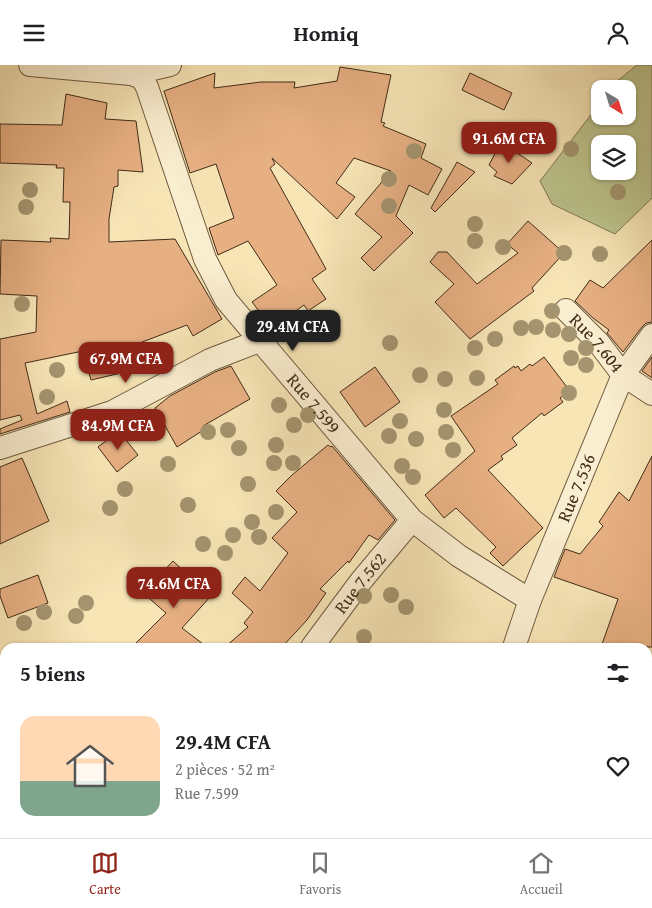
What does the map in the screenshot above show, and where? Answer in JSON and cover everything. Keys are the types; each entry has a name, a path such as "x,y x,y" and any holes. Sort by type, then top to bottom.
{"street":[{"path":"30,65 131,74 170,65"},
{"name":"Rue 7.599","path":"131,74 142,78 147,87 205,259 226,300 412,520 459,556 530,600"},
{"name":"Rue 7.604","path":"566,310 598,342 623,375 652,394"},
{"name":"Rue 7.536","path":"515,643 530,600 623,375 652,335"},
{"path":"0,448 112,412 210,360 259,341"},
{"name":"Rue 7.562","path":"315,643 361,581 412,520"}],"green space":[{"path":"637,65 652,65 652,198 615,234 552,204 540,181 591,115 591,125 636,125 636,80 618,80"}],"building":[{"path":"340,67 391,75 381,122 385,123 383,126 426,144 421,158 442,169 428,195 409,185 396,216 413,233 374,271 361,258 382,237 355,214 391,171 354,158 336,183 355,197 337,219 272,158 275,164 270,168 326,269 312,279 326,299 308,311 304,305 272,328 252,302 277,285 248,241 218,255 209,228 234,218 216,164 190,173 164,91 215,73 214,88 261,82 295,82 294,88 337,81"},
{"path":"470,73 512,93 504,110 462,90"},
{"path":"66,94 107,103 105,119 136,121 143,172 118,170 118,186 114,187 109,219 109,242 175,239 222,319 193,336 187,325 116,352 121,373 91,380 83,351 25,363 37,414 67,401 70,412 0,434 0,429 22,420 20,415 0,420 0,339 36,332 37,296 0,294 1,240 51,242 50,238 69,239 70,202 63,202 64,168 56,168 57,165 0,163 0,124 62,125"},
{"path":"501,142 532,163 512,184 494,176 497,172 489,165"},
{"path":"457,162 475,172 435,212 431,208"},
{"path":"528,221 564,253 532,288 534,291 470,339 435,302 454,284 430,262 438,252 447,252 477,284 518,253 507,244"},
{"path":"652,240 652,322 646,323 642,327 623,352 607,333 609,330 575,301 590,280 603,288"},
{"path":"544,357 570,391 560,398 563,402 544,416 542,413 512,438 517,445 501,456 503,459 488,470 543,528 503,566 490,553 496,547 456,508 444,518 425,495 475,451 451,416 498,384 495,380 514,366 515,368 518,366 521,371"},
{"path":"652,357 652,378 642,371"},
{"path":"231,366 250,399 203,426 205,429 177,447 155,408 170,396 215,372"},
{"path":"375,367 400,402 365,427 340,392"},
{"path":"119,431 138,455 117,472 98,447"},
{"path":"328,445 332,446 395,520 378,540 369,535 349,563 348,561 320,589 326,593 307,620 286,643 230,643 248,627 244,623 253,612 232,593 245,577 260,591 288,553 272,538 297,512 276,491"},
{"path":"652,456 652,643 602,643 618,599 554,577 565,549 580,554 603,526 599,522 619,492 629,501"},
{"path":"22,458 49,521 0,544 0,467"},
{"path":"173,561 211,596 182,628 202,643 136,643 166,613 143,593"},
{"path":"38,575 48,603 8,618 0,596 0,589"}]}
